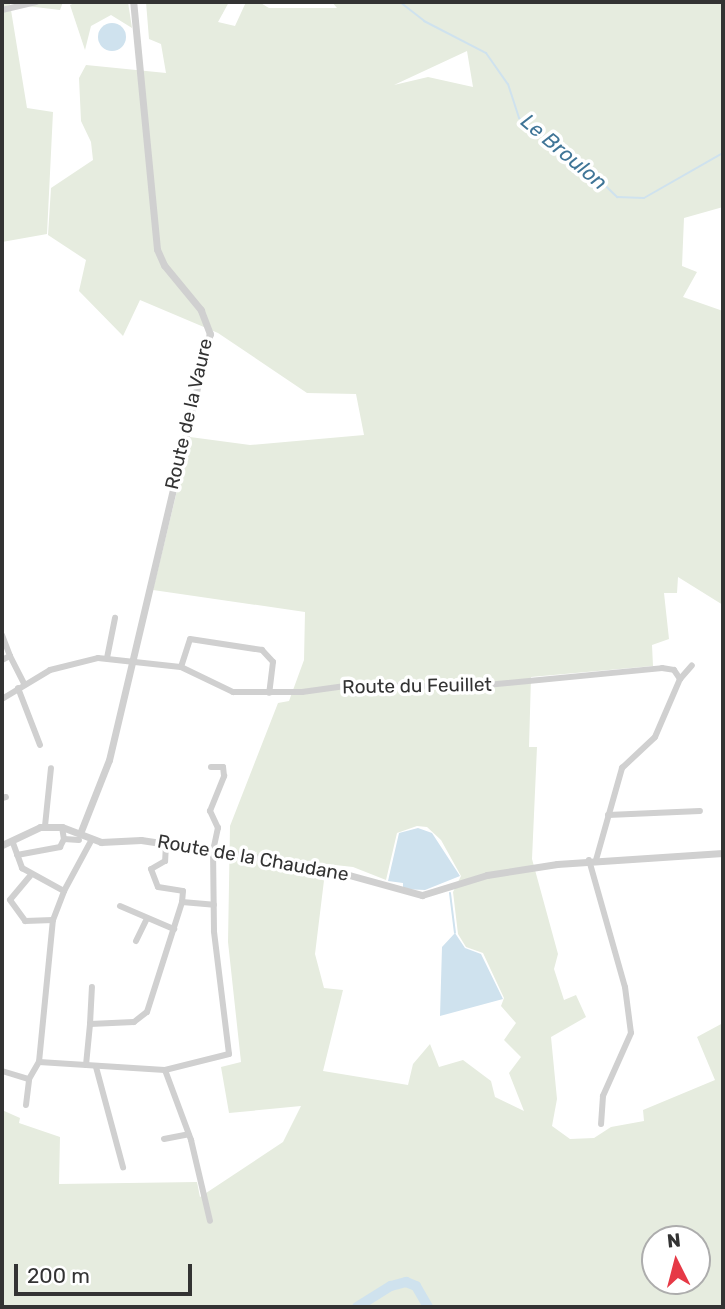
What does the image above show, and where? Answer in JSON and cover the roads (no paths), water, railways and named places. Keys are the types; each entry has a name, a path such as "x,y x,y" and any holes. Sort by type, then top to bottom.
{"street":[{"path":"2,10 36,2"},
{"name":"Route de la Vaure","path":"81,831 106,771 210,334 201,310 164,265 157,249 133,2"},
{"path":"107,658 115,618"},
{"path":"2,635 40,745"},
{"path":"2,699 21,686 70,662 107,658 181,667 190,639 262,650 273,662 269,692"},
{"path":"2,660 10,656"},
{"path":"601,1125 603,1096 631,1033 625,987 593,860 622,768 655,737 680,679 692,664 669,668"},
{"name":"Route du Feuillet","path":"181,667 226,691 269,692 302,692 352,685 466,687 669,668"},
{"path":"669,668 680,679"},
{"path":"39,1062 165,1070 229,1054 215,947 213,851 218,828 210,811 224,776 223,767 211,767"},
{"path":"46,826 51,768"},
{"path":"608,815 700,811"},
{"path":"2,845 13,843 46,826 81,831 92,839 64,891 53,920 39,1062 29,1079 26,1105"},
{"path":"17,855 60,847 64,839 62,827"},
{"path":"64,839 79,841"},
{"name":"Route de la Chaudane","path":"92,839 166,844 344,871 400,892 422,895 487,875 593,860 723,853"},
{"path":"13,843 30,876 64,891"},
{"path":"90,1024 134,1021 147,1012 182,902 183,891 158,887 151,869 165,861 166,844"},
{"path":"30,876 10,900 25,921 53,920"},
{"path":"182,902 214,905"},
{"path":"120,906 174,929"},
{"path":"136,942 147,918"},
{"path":"86,1065 92,987"},
{"path":"96,1067 123,1167"},
{"path":"165,1070 190,1134 210,1221"},
{"path":"2,1071 29,1079"},
{"path":"164,1139 190,1134"}],"water":[{"path":"112,23 122,27 126,37 122,47 112,51 102,47 98,37 102,27"},
{"path":"418,828 432,833 460,876 425,890 403,889 403,883 388,881 399,833"},
{"path":"455,933 465,948 481,954 503,999 440,1016 442,947"}],"waterway":[{"name":"Le Broulon","path":"400,2 424,21 486,53 508,84 519,118 580,161 617,197 644,198 723,153"},
{"path":"450,893 455,933"},
{"path":"357,1307 391,1286 406,1282 416,1286 428,1307"}]}
